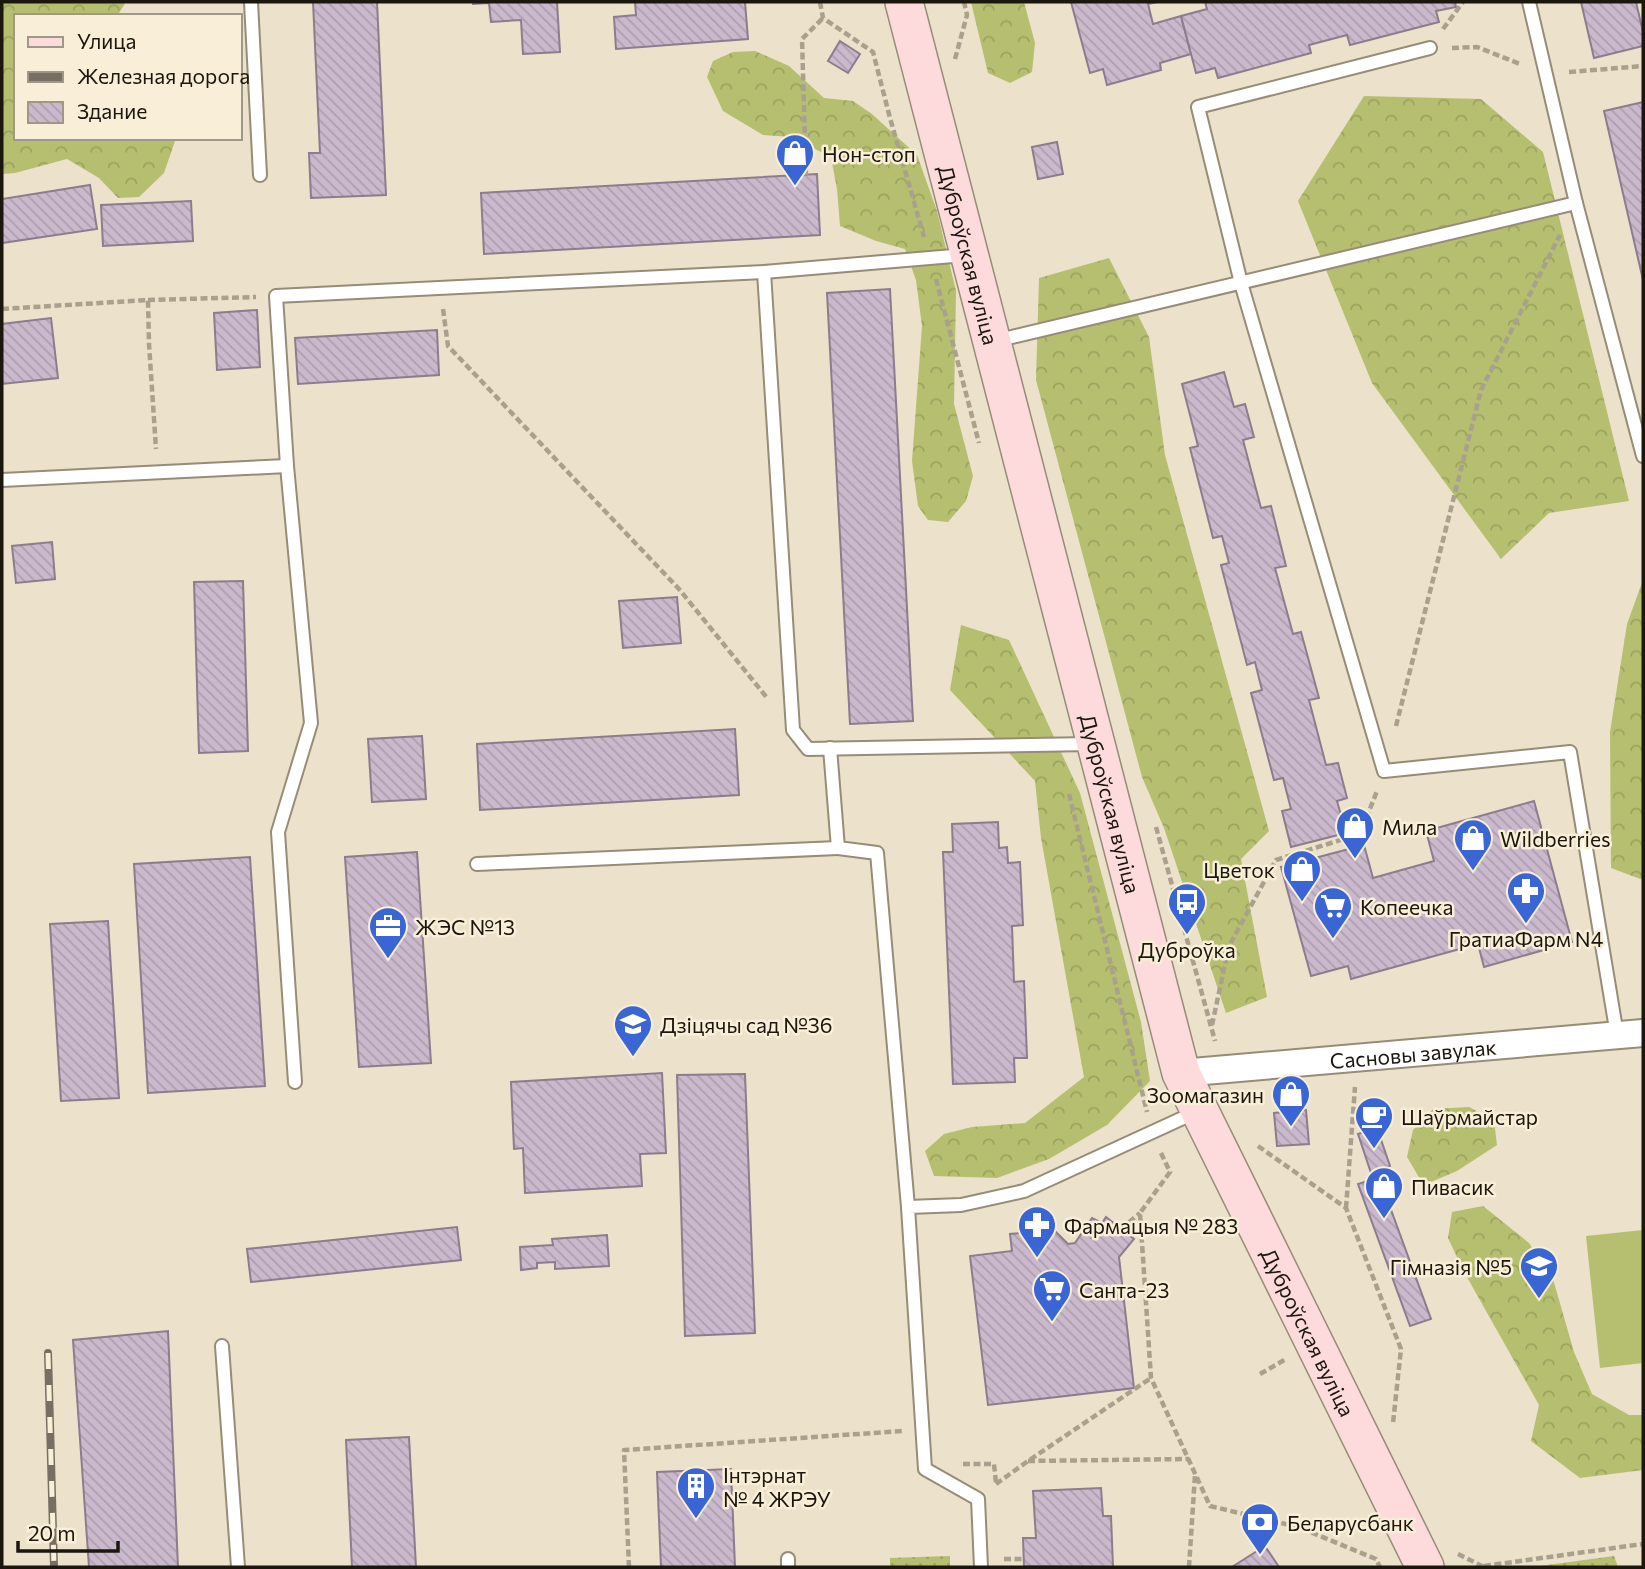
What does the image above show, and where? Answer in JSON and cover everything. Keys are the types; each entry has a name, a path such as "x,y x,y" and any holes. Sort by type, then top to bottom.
{"main road":[{"name":"Дуброўская вуліца","path":"904,2 1181,1073 1440,1563"}],"street":[{"name":"Сасновы завулак","path":"1181,1073 1630,1034"}],"lane":[{"path":"251,2 260,174"},
{"path":"1529,2 1576,203 1643,456"},
{"path":"1430,48 1198,107 1241,283 1384,771 1570,752 1630,1034"},
{"path":"992,341 1576,203"},
{"path":"295,1082 278,832 311,723 287,466 276,296 764,272 969,254"},
{"path":"764,272 793,730 808,748 1096,744"},
{"path":"2,480 287,466"},
{"path":"830,748 838,848"},
{"path":"477,864 838,848 877,853 908,1207 925,1469 978,1499 981,1567"},
{"path":"908,1207 961,1205 1024,1191 1200,1111"},
{"path":"222,1346 238,1567"}],"path":[{"path":"820,2 823,18 873,52 980,447"},
{"path":"1430,48 1463,2"},
{"path":"806,175 802,39 823,18"},
{"path":"1212,1026 1229,946 1276,860 1360,834 1384,771 1481,390 1576,203"},
{"path":"440,288 449,346 680,589 793,730"},
{"path":"2,309 276,296"},
{"path":"148,300 157,472"},
{"path":"1057,745 1152,1132 1170,1172 1140,1213 1122,1229"},
{"path":"1356,1087 1346,1208 1401,1349 1393,1430"},
{"path":"1258,1146 1346,1208"},
{"path":"1140,1213 1151,1378 1210,1506 1298,1527 1376,1559 1380,1567"},
{"path":"996,1484 1151,1378"},
{"path":"629,1567 624,1450 923,1429"},
{"path":"1028,1461 1189,1459"},
{"path":"956,1464 995,1464 997,1497"},
{"path":"1189,1567 1195,1474"},
{"path":"1440,1563 1451,1551 1484,1567 1643,1544"},
{"path":"999,1567 999,1559 1024,1559"}],"green space":[{"path":"2,2 126,2 118,14 14,14 14,140 175,140 164,173 139,197 118,198 99,178 67,159 2,174"},
{"path":"971,2 1024,2 1035,43 1032,72 1010,83 988,73"},
{"path":"755,51 789,66 824,98 853,101 872,114 917,155 937,211 956,291 954,404 973,476 966,501 948,522 928,520 918,506 912,461 922,326 916,280 905,249 876,241 840,226 831,157 791,137 763,135 723,111 707,77 713,61 733,52"},
{"path":"1364,96 1481,99 1543,152 1629,501 1549,513 1501,559 1372,383 1298,201"},
{"path":"1109,258 1149,337 1165,455 1269,831 1241,859 1267,997 1226,1013 1164,828 1142,777 1036,380 1039,278"},
{"path":"1643,580 1643,880 1611,868 1610,732 1627,624"},
{"path":"961,625 1009,640 1080,793 1141,1022 1150,1081 1107,1125 1049,1159 997,1178 934,1176 925,1151 944,1134 972,1127 1025,1123 1084,1077 1041,838 1035,781 950,690"},
{"path":"1469,1107 1494,1120 1497,1145 1457,1171 1431,1182 1420,1179 1407,1157 1413,1130 1433,1109"},
{"path":"1483,1206 1529,1243 1553,1279 1574,1352 1592,1394 1629,1415 1643,1415 1643,1470 1580,1478 1531,1441 1539,1405 1463,1270 1448,1238 1452,1212"},
{"path":"1643,1230 1643,1363 1600,1368 1586,1236"},
{"path":"950,1556 950,1567 890,1567 890,1558"},
{"path":"1614,1556 1618,1567 1532,1567"}],"building":[{"path":"313,2 377,2 386,195 311,198 309,153 320,153"},
{"path":"473,2 557,2 560,52 523,54 521,20 491,22 489,3"},
{"path":"635,2 745,2 748,39 616,49 614,17 636,15"},
{"path":"1071,2 1157,2 1148,4 1153,24 1181,16 1191,54 1160,63 1161,70 1107,85 1103,69 1090,73"},
{"path":"1205,2 1455,2 1456,7 1436,11 1439,22 1350,45 1347,35 1309,45 1311,53 1218,78 1215,68 1196,73 1181,16 1207,9"},
{"path":"1581,2 1636,2 1643,32 1643,46 1594,58"},
{"path":"840,41 860,54 848,73 828,61"},
{"path":"1643,102 1643,280 1604,111"},
{"path":"1057,142 1063,174 1038,179 1032,147"},
{"path":"817,174 820,235 484,254 481,193"},
{"path":"90,185 97,229 2,243 2,199"},
{"path":"191,201 193,241 103,246 101,205"},
{"path":"890,289 913,721 850,724 827,293"},
{"path":"257,310 260,367 217,370 214,313"},
{"path":"51,318 58,378 2,384 2,324"},
{"path":"437,330 439,375 298,384 295,338"},
{"path":"1224,372 1234,407 1245,404 1254,437 1243,440 1261,508 1271,506 1286,566 1275,568 1293,634 1301,632 1319,698 1309,700 1326,765 1338,763 1347,798 1337,801 1346,833 1291,847 1282,811 1291,809 1283,778 1274,780 1251,693 1262,690 1255,662 1247,665 1221,565 1229,563 1222,536 1213,538 1190,448 1198,446 1182,384"},
{"path":"52,542 55,579 16,583 12,546"},
{"path":"243,581 248,751 199,753 194,582"},
{"path":"677,597 681,643 623,648 619,601"},
{"path":"735,729 739,795 480,810 477,744"},
{"path":"422,736 426,799 372,802 368,739"},
{"path":"1534,801 1572,942 1484,967 1478,944 1351,979 1348,966 1311,976 1281,867 1364,845 1373,878 1434,861 1426,831"},
{"path":"998,822 999,848 1007,847 1008,863 1020,862 1023,925 1012,926 1014,982 1024,981 1027,1058 1014,1058 1015,1082 953,1084 943,852 953,852 952,824"},
{"name":"ЖЭС №13","path":"417,852 431,1063 359,1067 345,857"},
{"path":"250,857 265,1086 148,1093 134,864"},
{"path":"108,921 119,1098 61,1101 50,924"},
{"path":"662,1073 666,1153 640,1154 642,1186 525,1193 523,1148 514,1149 511,1082"},
{"path":"745,1074 755,1333 685,1336 677,1075"},
{"name":"Зоомагазин","path":"1306,1110 1309,1144 1277,1146 1274,1113"},
{"name":"Шаўрмайстар","path":"1377,1128 1390,1166 1371,1173 1358,1134"},
{"path":"1379,1177 1431,1319 1410,1326 1358,1184"},
{"name":"Санта-23","path":"1106,1217 1134,1239 1119,1257 1134,1388 988,1405 970,1256 1012,1251 1010,1234 1054,1230 1068,1244 1075,1243 1092,1218 1102,1223"},
{"path":"457,1227 461,1260 251,1282 247,1249"},
{"path":"607,1235 609,1266 555,1269 555,1262 537,1263 537,1268 521,1270 520,1247 553,1245 552,1239"},
{"path":"168,1331 178,1567 89,1567 73,1340"},
{"path":"409,1437 416,1567 352,1567 346,1440"},
{"name":"Інтэрнат № 4 ЖРЭУ","path":"731,1469 735,1567 661,1567 657,1472"},
{"path":"1101,1488 1103,1516 1111,1516 1113,1567 1024,1566 1023,1538 1036,1538 1033,1491"},
{"name":"Беларусбанк","path":"1265,1546 1279,1567 1232,1567"}],"railway":[{"path":"48,1353 54,1567"}],"place":[{"name":"Нон-стоп","path":"795,187"},
{"name":"Мила","path":"1355,860"},
{"name":"Wildberries","path":"1473,872"},
{"name":"Цветок","path":"1302,903"},
{"name":"ГратиаФарм N4","path":"1526,925"},
{"name":"Дуброўка","path":"1187,936"},
{"name":"Копеечка","path":"1333,940"},
{"name":"ЖЭС №13","path":"388,960"},
{"name":"Дзіцячы сад №36","path":"633,1058"},
{"name":"Зоомагазин","path":"1291,1128"},
{"name":"Шаўрмайстар","path":"1374,1150"},
{"name":"Пивасик","path":"1384,1220"},
{"name":"Фармацыя № 283","path":"1037,1259"},
{"name":"Гімназія №5","path":"1539,1300"},
{"name":"Санта-23","path":"1052,1323"},
{"name":"Інтэрнат № 4 ЖРЭУ","path":"696,1520"},
{"name":"Беларусбанк","path":"1260,1556"}]}
